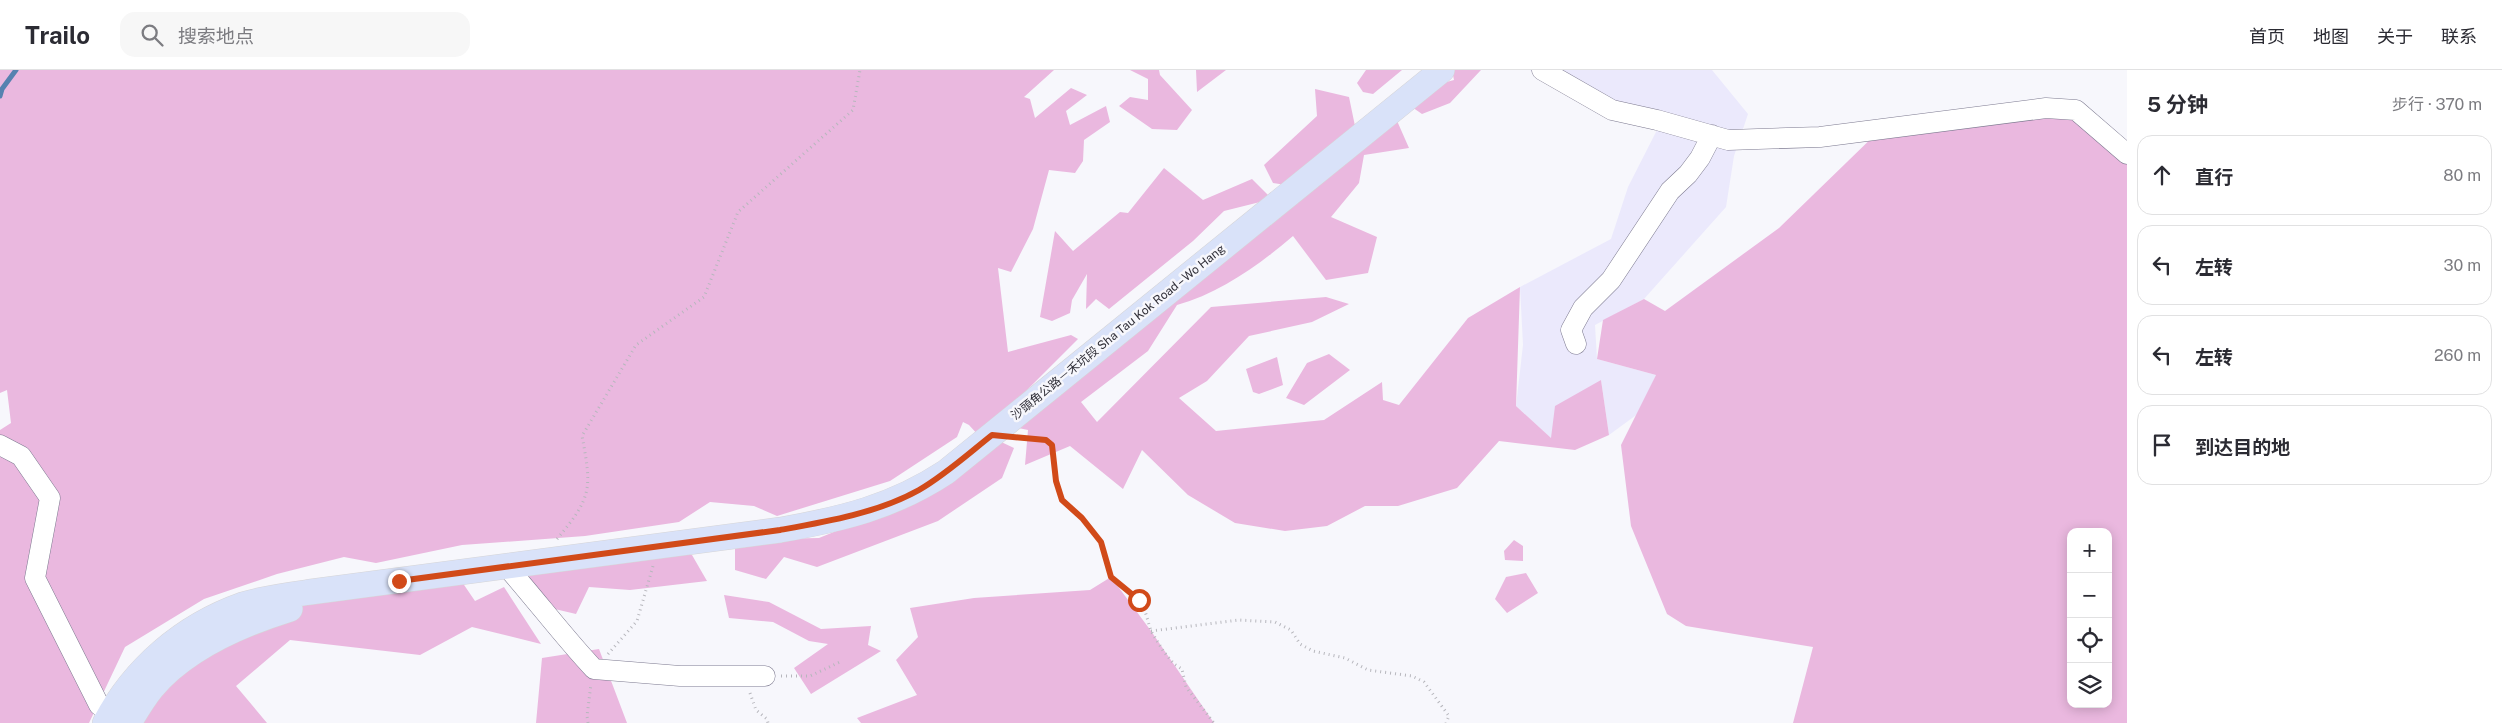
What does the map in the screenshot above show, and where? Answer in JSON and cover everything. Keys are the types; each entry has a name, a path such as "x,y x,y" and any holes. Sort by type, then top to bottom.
{"main road":[{"name":"沙頭角公路－禾坑段 Sha Tau Kok Road – Wo Hang","path":"118,721 134,676 161,651 213,618 243,605 274,598 780,530 839,520 918,491 946,472 1442,70"}],"street":[{"path":"1542,70 1612,110 1728,140 1820,137 2046,108 2076,110 2127,154"},
{"path":"1576,344 1571,330 1582,308 1611,280 1670,191 1688,174 1700,158 1712,136"},
{"path":"0,445 21,456 50,498 35,578 99,705 118,721"},
{"path":"507,567 536,600 560,633 594,669 680,676 765,676"}],"path":[{"path":"532,564 542,550 557,538 585,499 589,475 582,436 636,345 704,297 738,212 852,110 860,70"},
{"path":"992,435 1046,440 1052,445 1056,481 1062,500 1082,518 1101,542 1111,577 1139,600 1152,631 1164,652 1174,664 1182,669 1186,686 1214,723"},
{"path":"588,723 587,716 594,669 638,621 659,546"},
{"path":"1152,631 1239,620 1275,622 1290,630 1300,644 1313,651 1345,658 1368,670 1412,676 1424,682 1449,716 1446,723"},
{"path":"765,676 810,676 840,662"},
{"path":"747,684 756,710 767,719 768,723"}],"shaded area":[{"path":"0,70 1054,70 1024,97 1030,99 1035,118 1071,88 1087,95 1066,111 1070,125 1106,106 1110,122 1084,140 1083,161 1075,173 1049,170 1033,229 1011,272 998,268 1008,352 1071,335 1078,339 980,437 969,425 963,422 957,437 890,481 777,516 754,506 710,502 679,522 585,536 462,545 376,563 344,557 277,574 204,599 125,647 89,723 0,723 0,430 11,423 7,390 0,393"},
{"path":"1130,70 1159,70 1160,75 1192,110 1177,130 1152,129 1119,106 1130,97 1148,100 1148,79"},
{"path":"1196,70 1226,70 1197,92"},
{"path":"1366,70 1402,70 1373,94 1363,92 1357,83"},
{"path":"1452,70 1481,70 1450,103 1422,114 1409,105 1439,84 1454,80"},
{"path":"1530,70 1712,70 1748,114 1734,156 1726,207 1644,299 1595,325 1597,359 1656,375 1639,413 1609,435 1601,380 1556,443 1516,406 1523,345 1520,287 1611,239 1628,187 1657,130 1598,114"},
{"path":"1315,89 1349,97 1355,126 1286,185 1273,183 1264,165 1317,116"},
{"path":"2076,110 2127,158 2127,723 1793,723 1813,647 1686,626 1667,614 1631,526 1621,445 1656,375 1597,359 1603,320 1644,299 1665,311 1779,228 1881,129"},
{"path":"1394,114 1409,148 1364,155 1359,183 1331,217 1377,237 1368,273 1326,280 1293,236 1267,257 1224,286 1177,305 1148,351 1081,402 1097,422 1211,307 1326,297 1349,304 1312,322 1249,336 1207,381 1179,398 1216,431 1324,420 1382,382 1383,400 1399,405 1468,318 1520,287 1516,406 1551,438 1555,406 1601,380 1609,435 1575,450 1499,441 1457,488 1398,506 1365,506 1327,526 1285,531 1235,523 1188,495 1142,450 1123,489 1070,446 1025,465 1028,430 1013,427"},
{"path":"1164,168 1203,200 1252,179 1272,199 1224,211 1193,241 1109,309 1096,299 1086,309 1087,274 1072,300 1070,313 1052,321 1040,317 1055,231 1073,251 1120,212 1128,213"},
{"path":"1329,354 1350,370 1304,405 1286,398 1307,363"},
{"path":"1277,357 1283,385 1259,394 1253,392 1246,369"},
{"path":"997,440 1014,448 1002,478 938,521 817,567 784,557 766,579 735,570 735,540 819,538 851,525"},
{"path":"1514,540 1523,546 1523,561 1505,560 1504,551"},
{"path":"554,552 692,555 707,581 630,590 589,587 576,614 542,606 529,576"},
{"path":"1526,573 1538,593 1507,613 1495,599 1506,577"},
{"path":"1111,577 1151,631 1214,723 861,723 857,718 917,695 896,660 918,637 910,608 974,598 1090,590"},
{"path":"460,579 475,601 504,587 541,644 472,627 420,655 290,640 236,686 267,723 117,723 235,616"},
{"path":"724,595 769,602 821,629 871,626 868,645 881,651 811,694 794,668 828,644 809,641 773,622 729,618"},
{"path":"599,649 627,723 536,723 542,658"}],"waterway":[{"path":"0,96 2,89 16,70"}],"route":[{"path":"399,581 780,530 839,520 918,491 946,472 992,435 1046,440 1052,445 1056,481 1062,500 1082,518 1101,542 1108,560 1111,577 1139,600"}]}
